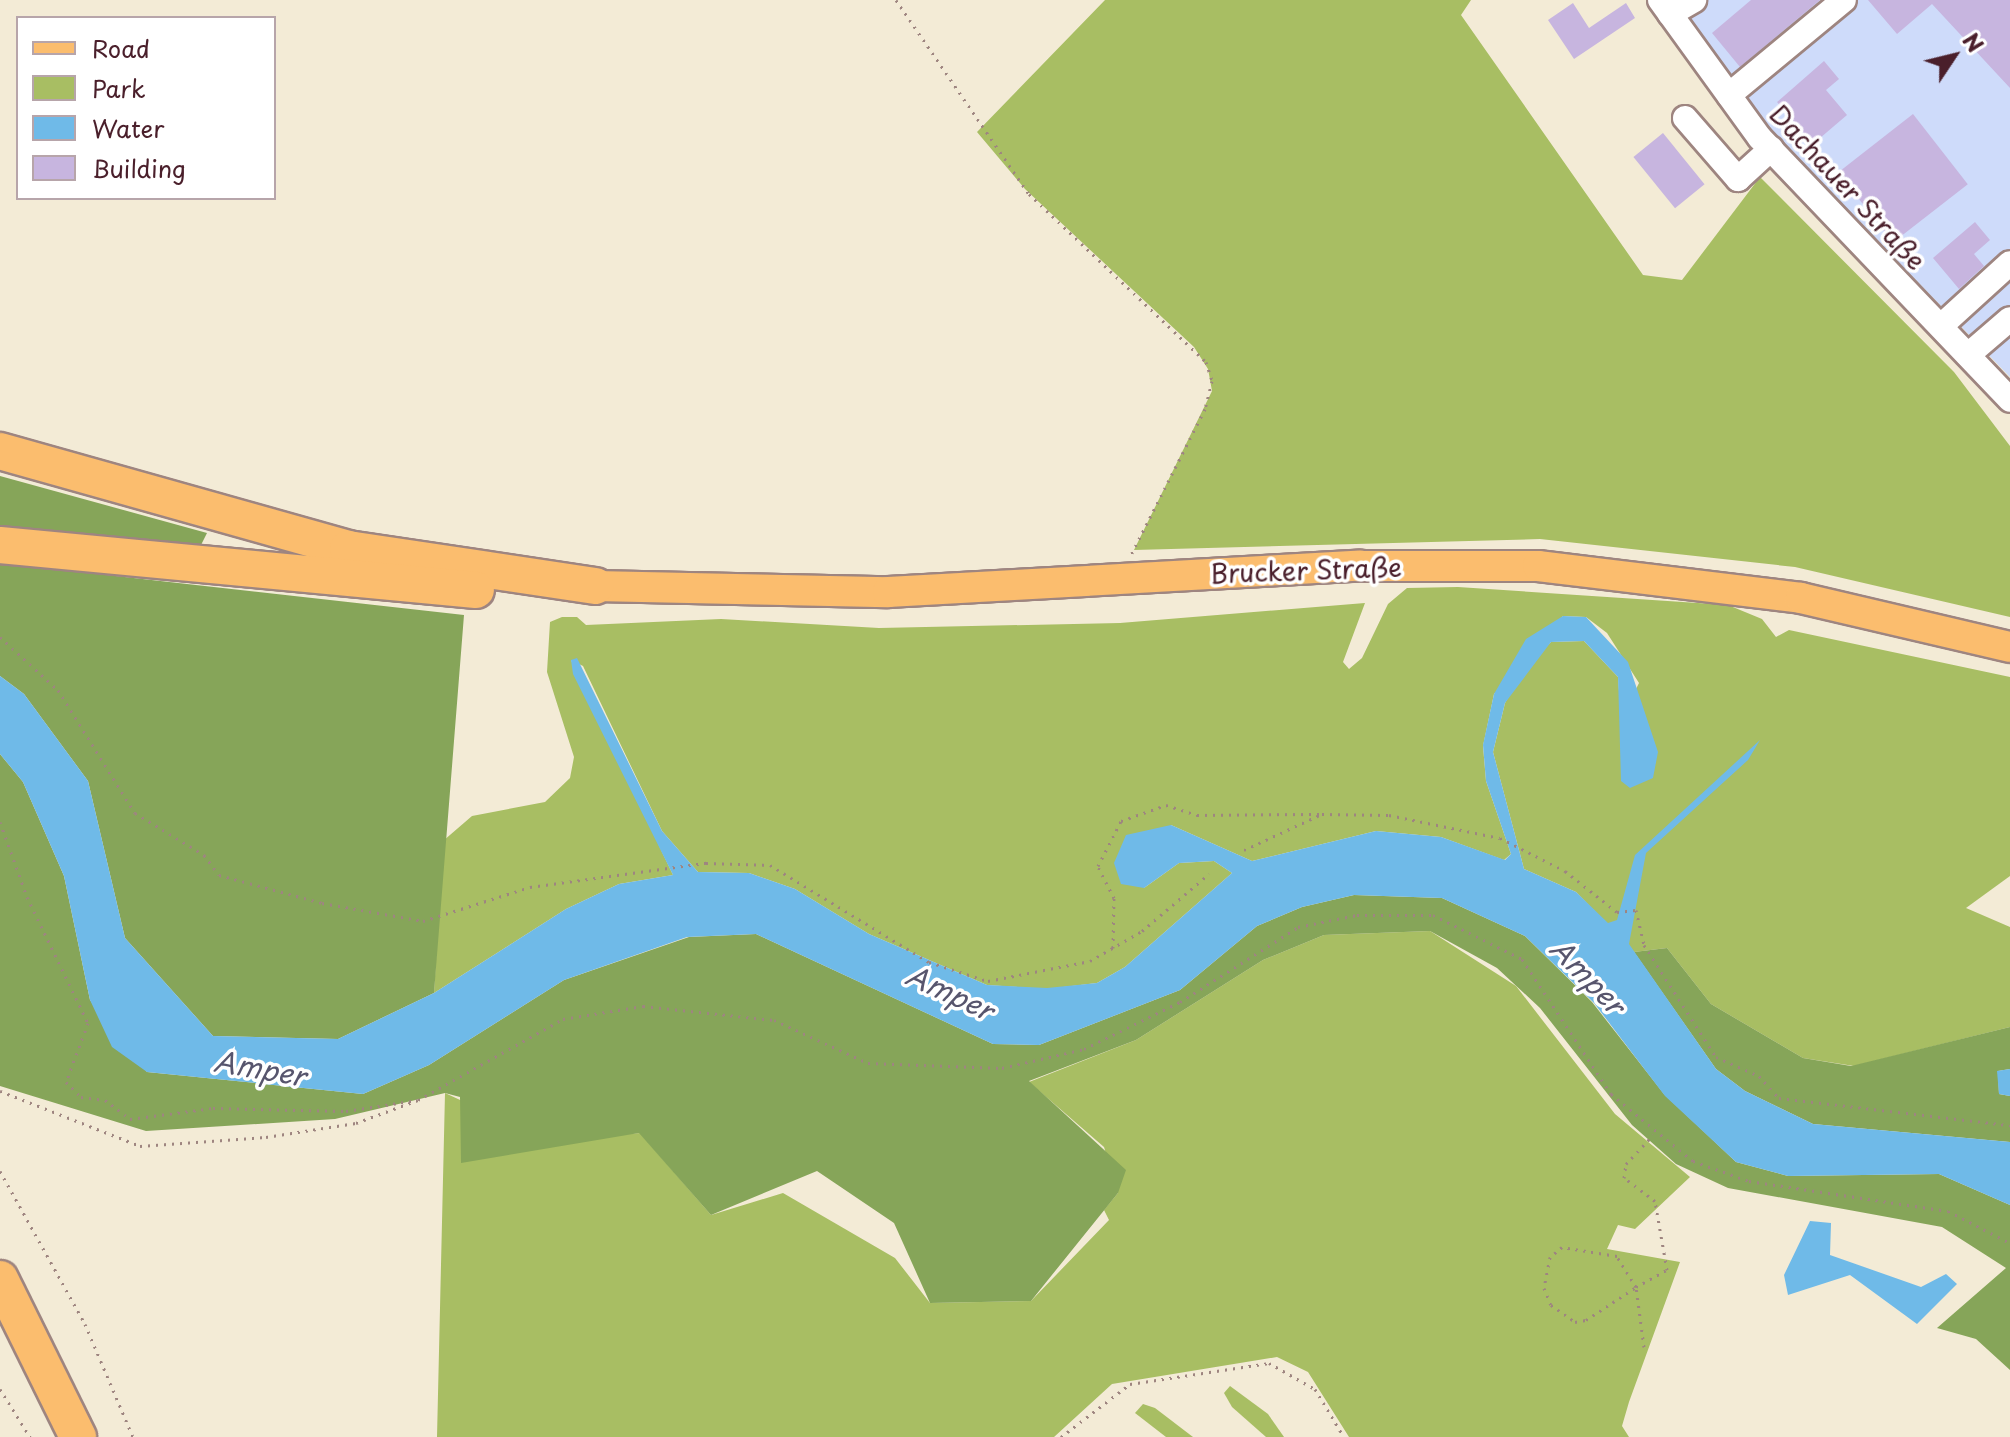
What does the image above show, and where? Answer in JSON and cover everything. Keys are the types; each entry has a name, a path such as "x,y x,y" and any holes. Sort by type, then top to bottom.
{"highway":[{"path":"0,451 348,549 595,586"},
{"path":"0,545 327,580 476,590 595,586"},
{"path":"0,1279 78,1437"}],"main road":[{"name":"Brucker Straße","path":"595,586 888,592 1120,577 1440,565 1644,574 1801,598 2010,647"}],"street":[{"path":"1665,7 1694,0"},
{"path":"1729,95 1844,0"},
{"name":"Dachauer Straße","path":"1665,7 1771,149 2010,400"},
{"path":"1685,118 1738,179 1771,149"},
{"path":"1941,326 2010,263"},
{"path":"1968,355 2010,319"}],"path":[{"path":"896,0 1029,194 1206,362 1212,381 1205,409 1120,577"},
{"path":"0,637 58,690 135,813 204,855 219,875 423,921 530,887 662,872 706,863 770,865 832,899 929,962 988,981 1048,972 1113,948 1209,874"},
{"path":"1113,948 1114,898 1098,866 1121,821 1166,805 1197,815 1389,815 1500,838 1525,848 1617,912 1636,910 1644,945 1716,1057 1759,1076 1779,1098 2010,1125"},
{"path":"1244,850 1322,814"},
{"path":"0,822 27,897 88,1023 66,1082 81,1097 105,1100 130,1119 213,1108 346,1111 418,1100"},
{"path":"0,1091 140,1146 356,1123 418,1100 552,1023 643,1006 774,1020 868,1063 1002,1068 1084,1049 1180,1002 1298,927 1357,915 1433,915 1522,959 1611,1094 1653,1135 1693,1161 1749,1181 1948,1211 2010,1243"},
{"path":"1644,1347 1636,1287 1617,1256 1562,1247 1550,1257 1544,1288 1551,1305 1575,1322 1636,1287 1667,1270 1655,1201 1624,1178 1626,1164 1653,1135"},
{"path":"0,1171 85,1324 133,1437"},
{"path":"1061,1437 1130,1384 1269,1363 1315,1389 1344,1437"},
{"path":"0,1389 30,1437"}],"shaded area":[{"path":"1676,0 2010,0 2010,377 1775,135"}],"green space":[{"path":"1105,0 1471,0 1461,15 1643,275 1682,280 1760,177 1954,372 2010,446 2010,617 1795,567 1540,539 1134,550 1212,391 1208,369 1194,347 1025,189 977,132"},
{"path":"0,476 207,533 196,555 0,532"},
{"path":"0,563 464,615 434,993 338,1039 213,1036 125,938 88,781 24,694 0,676"},
{"path":"1458,587 1728,605 1762,619 1776,637 1789,630 2010,677 2010,876 1966,908 2010,927 2010,1027 1854,1066 1803,1058 1711,1004 1667,948 1634,952 1576,892 1524,869 1493,752 1505,703 1525,668 1551,642 1584,641 1618,677 1621,719 1639,683 1607,633 1586,617 1563,616 1494,694 1483,746 1486,781 1511,854 1504,860 1441,837 1376,831 1252,861 1171,825 1144,888 1179,863 1214,861 1232,873 1125,967 1097,983 1047,989 987,985 869,934 795,889 749,873 698,872 662,831 583,666 571,660 673,875 619,884 566,909 434,993 443,841 472,816 545,802 570,778 574,757 547,672 550,622 562,617 577,617 586,625 721,619 879,628 1120,623 1365,603 1343,662 1349,669 1362,658 1388,604 1407,588"},
{"path":"0,754 23,782 64,876 90,1000 147,1072 363,1094 429,1065 564,980 689,937 756,934 993,1044 1039,1045 1180,990 1257,926 1302,907 1354,895 1442,898 1525,936 1592,1002 1664,1094 1736,1162 1788,1176 1939,1174 2010,1205 2010,1370 1976,1339 1937,1328 2006,1268 1942,1227 1728,1188 1676,1164 1632,1125 1540,1008 1497,968 1430,931 1324,935 1263,960 1136,1040 1029,1081 1126,1170 1118,1193 1031,1301 930,1303 894,1223 817,1171 711,1215 639,1133 461,1163 460,1097 445,1093 335,1119 146,1131 0,1086"},
{"path":"1430,931 1516,986 1615,1114 1690,1177 1635,1229 1618,1225 1607,1249 1680,1262 1622,1426 1629,1437 1349,1437 1308,1372 1277,1357 1112,1384 1054,1437 437,1437 445,1093 549,1141 640,1133 711,1215 783,1193 895,1258 930,1303 1031,1301 1109,1220 1104,1210 1118,1193 1104,1147 1029,1082 1136,1040 1263,960 1324,935"},
{"path":"1667,948 1711,1004 1803,1058 1851,1066 2010,1027 2010,1069 1998,1071 1999,1094 2010,1096 2010,1142 1813,1124 1745,1091 1716,1069 1634,952"},
{"path":"1230,1386 1268,1414 1284,1437 1266,1437 1232,1407 1224,1393"},
{"path":"1143,1404 1155,1408 1193,1437 1166,1437 1135,1413"}],"water":[{"name":"Amper","path":"1563,616 1586,617 1628,662 1658,752 1653,778 1630,788 1621,781 1618,677 1584,641 1551,642 1505,703 1493,752 1524,869 1576,892 1608,923 1617,920 1635,855 1760,740 1748,760 1646,853 1629,944 1716,1069 1745,1091 1813,1124 2010,1142 2010,1205 1939,1174 1788,1176 1736,1162 1665,1096 1594,1003 1525,936 1442,898 1354,895 1302,907 1257,926 1180,990 1039,1045 993,1044 756,934 687,937 564,980 429,1065 363,1094 147,1072 112,1047 90,1000 64,876 23,782 0,754 0,676 24,694 88,781 125,938 213,1036 338,1039 434,993 566,909 619,884 673,875 573,674 571,660 577,658 662,831 698,872 749,873 795,889 869,934 987,985 1047,988 1097,983 1125,967 1232,873 1214,861 1179,863 1144,888 1121,884 1114,863 1126,835 1171,825 1252,861 1376,831 1441,837 1505,860 1511,854 1486,781 1483,745 1494,694 1526,639"},
{"path":"2010,1069 2010,1096 1999,1094 1997,1071"},
{"path":"1810,1221 1831,1223 1830,1255 1921,1287 1946,1274 1957,1284 1917,1324 1850,1275 1788,1295 1784,1275"}],"building":[{"path":"1751,0 1820,0 1740,67 1712,33"},
{"path":"1868,0 2010,0 2010,88 1932,4 1897,34"},
{"path":"1573,3 1589,28 1626,3 1635,18 1574,59 1548,20"},
{"path":"1824,61 1839,79 1826,90 1847,115 1813,144 1777,102"},
{"path":"1913,114 1968,184 1893,243 1838,172"},
{"path":"1663,133 1705,184 1675,208 1633,157"},
{"path":"1975,222 1990,240 1974,254 1984,266 1959,289 1933,258"}]}
